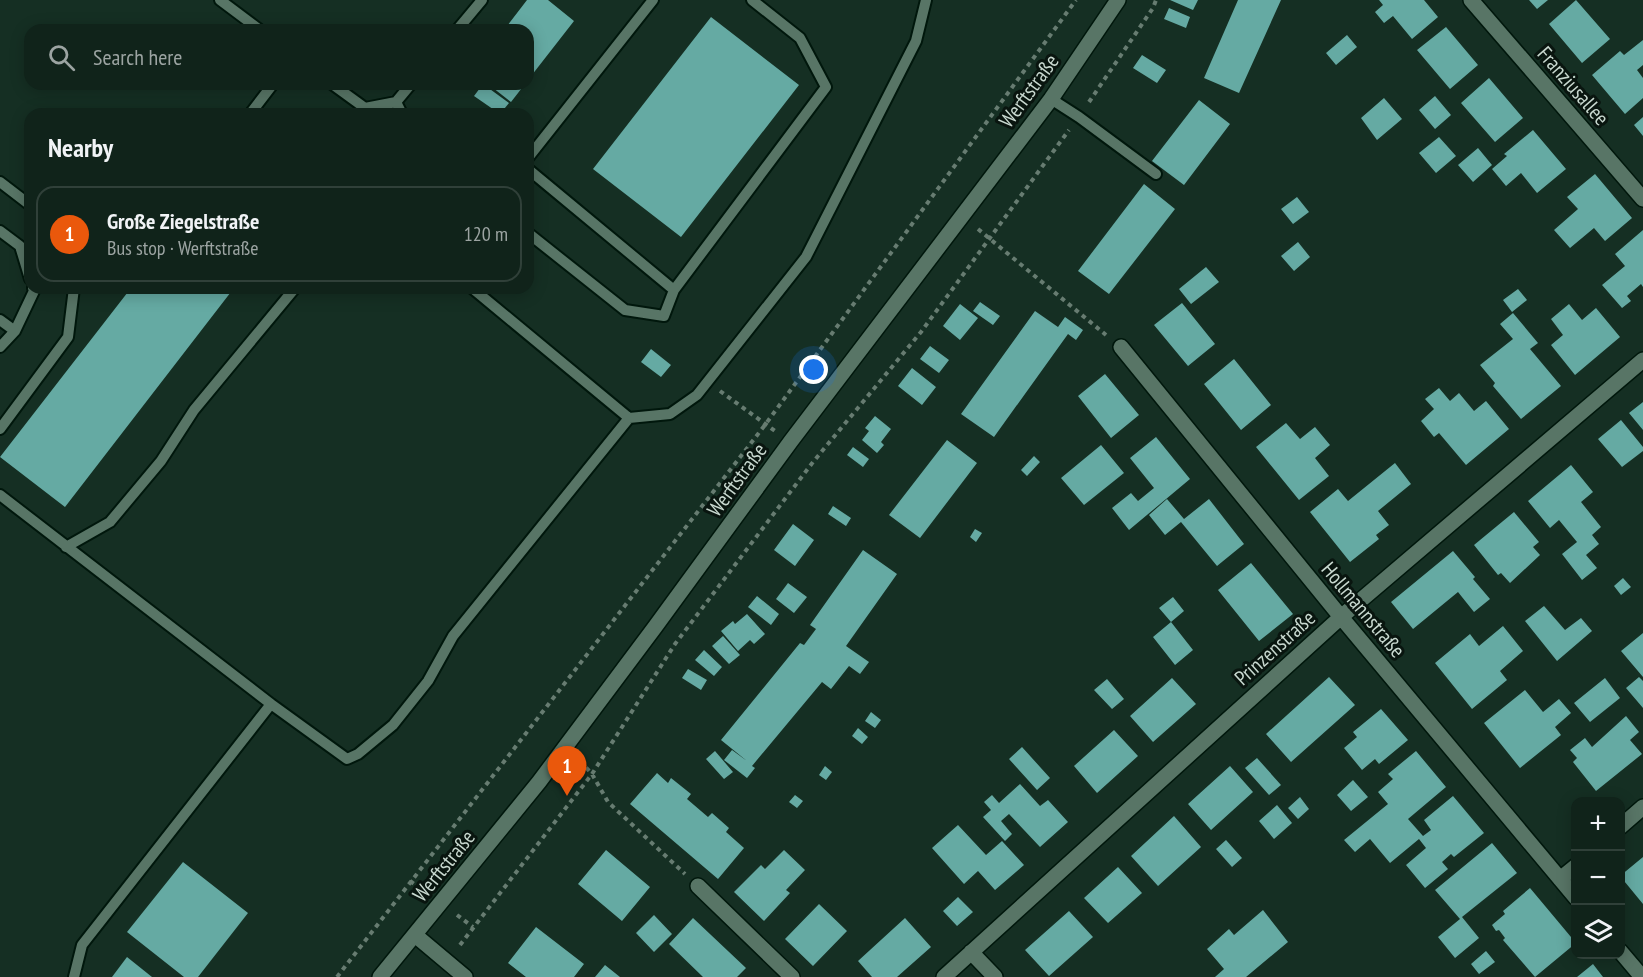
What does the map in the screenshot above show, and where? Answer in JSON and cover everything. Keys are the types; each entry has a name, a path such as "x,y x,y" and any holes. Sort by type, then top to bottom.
{"street":[{"name":"Werftstraße","path":"380,977 539,782 791,441 1051,99 1118,0"},
{"name":"Franziusallee","path":"1471,0 1643,199"},
{"name":"Hollmannstraße","path":"1121,346 1341,617 1571,893"},
{"name":"Prinzenstraße","path":"944,977 1341,617 1643,360"},
{"path":"1625,823 1643,807"},
{"path":"1560,879 1571,869"},
{"path":"698,886 792,977"},
{"path":"415,935 465,977"},
{"path":"971,952 995,977"},
{"path":"1625,957 1642,977"}],"lane":[{"path":"220,0 252,24"},
{"path":"462,24 482,0"},
{"path":"534,150 653,0"},
{"path":"534,238 625,310 664,316 674,290 826,87 800,38 752,0"},
{"path":"479,294 629,418 670,414 697,395 806,257 916,41 926,0"},
{"path":"255,108 268,90"},
{"path":"340,90 364,108 396,102 406,90"},
{"path":"1051,99 1156,174"},
{"path":"396,102 399,108"},
{"path":"534,174 674,290"},
{"path":"0,182 24,200"},
{"path":"0,231 20,246 24,259"},
{"path":"0,347 15,331 33,294"},
{"path":"0,429 68,337 73,294"},
{"path":"66,547 110,522 161,461 194,410 290,294"},
{"path":"0,320 15,331"},
{"path":"0,495 346,759 358,754 393,725 428,681 453,636 629,418"},
{"path":"74,977 82,945 271,704"}],"path":[{"path":"337,977 765,425 1076,0"},
{"path":"447,964 592,774 675,644 813,462 921,332 1079,117 1153,8 1156,0"},
{"path":"961,217 990,237 1121,346"},
{"path":"697,395 704,400 715,387 755,418"},
{"path":"566,744 592,774 608,802 698,886"}],"building":[{"path":"527,0 548,0 574,21 534,72 534,24 509,24"},
{"path":"1170,0 1198,0 1193,10"},
{"path":"1238,0 1281,0 1239,93 1204,78"},
{"path":"1379,0 1424,0 1438,17 1412,39 1393,16 1384,23 1375,12 1383,5"},
{"path":"1529,0 1548,0 1537,9"},
{"path":"1576,0 1610,39 1582,63 1549,24"},
{"path":"1169,8 1190,17 1186,28 1164,19"},
{"path":"711,17 799,85 681,237 593,169"},
{"path":"1446,27 1478,65 1450,89 1417,50"},
{"path":"1347,35 1357,47 1336,65 1326,53"},
{"path":"1643,40 1643,65 1637,70 1643,78 1643,98 1625,114 1592,75 1620,51 1624,55"},
{"path":"1142,55 1166,70 1157,83 1133,68"},
{"path":"1489,78 1523,118 1495,142 1461,103"},
{"path":"478,90 491,90 509,103 505,108 491,108 474,96"},
{"path":"496,90 520,90 511,102"},
{"path":"1435,96 1451,115 1435,129 1419,110"},
{"path":"1384,98 1402,119 1377,140 1361,118"},
{"path":"1199,100 1230,124 1184,185 1152,161"},
{"path":"1643,117 1643,136 1634,125"},
{"path":"1533,130 1566,169 1537,193 1521,173 1506,186 1492,169 1507,156 1504,154"},
{"path":"1439,137 1456,156 1436,173 1419,153"},
{"path":"1478,148 1492,165 1473,182 1458,165"},
{"path":"1595,174 1632,218 1605,241 1594,228 1570,248 1554,230 1578,209 1567,197"},
{"path":"1144,184 1175,209 1109,294 1078,271"},
{"path":"1297,197 1309,212 1293,224 1281,209"},
{"path":"1643,230 1643,287 1641,284 1627,296 1631,301 1622,308 1602,285 1625,266 1615,254"},
{"path":"1298,242 1310,257 1294,271 1281,256"},
{"path":"1206,267 1219,282 1191,304 1179,289"},
{"path":"1518,289 1527,300 1512,312 1503,300"},
{"path":"126,294 229,294 65,507 0,457"},
{"path":"980,302 1000,316 993,325 973,311"},
{"path":"1182,303 1215,344 1188,366 1154,325"},
{"path":"960,304 978,318 960,340 943,326"},
{"path":"1569,304 1582,320 1596,308 1620,337 1575,375 1551,345 1563,335 1551,319"},
{"path":"1035,311 1058,327 1065,317 1083,330 1076,340 1068,334 994,437 961,414"},
{"path":"1513,313 1538,343 1530,349 1561,386 1521,419 1493,386 1495,383 1480,365 1513,339 1500,324"},
{"path":"930,346 949,360 939,373 920,359"},
{"path":"651,349 671,365 661,377 641,362"},
{"path":"1234,359 1271,405 1241,430 1204,384"},
{"path":"912,368 936,387 922,405 898,386"},
{"path":"1105,374 1139,415 1111,438 1078,396"},
{"path":"1439,388 1450,401 1459,393 1474,411 1486,401 1509,429 1466,465 1439,433 1434,437 1421,421 1434,409 1425,399"},
{"path":"1643,402 1643,430 1629,413"},
{"path":"875,416 891,429 881,442 884,445 877,453 862,440 869,431 865,428"},
{"path":"1621,420 1643,447 1643,451 1622,467 1598,439"},
{"path":"1286,423 1300,439 1315,427 1330,445 1315,458 1329,476 1299,500 1256,447"},
{"path":"1156,437 1190,479 1129,530 1112,508 1131,493 1138,501 1154,488 1130,458"},
{"path":"947,440 977,463 920,538 889,515"},
{"path":"1101,445 1124,473 1084,505 1061,478"},
{"path":"853,447 869,459 863,467 847,455"},
{"path":"1034,456 1040,462 1027,476 1021,470"},
{"path":"1395,463 1411,484 1378,511 1389,525 1376,535 1379,539 1350,562 1310,512 1338,489 1348,501"},
{"path":"1571,465 1593,492 1581,502 1601,527 1592,535 1599,544 1586,555 1597,568 1582,580 1562,554 1577,542 1559,520 1550,528 1528,501"},
{"path":"1167,499 1184,519 1209,499 1244,544 1217,566 1181,522 1165,535 1149,515"},
{"path":"833,506 851,518 846,526 828,514"},
{"path":"1514,512 1539,542 1533,547 1540,555 1510,583 1501,573 1498,575 1474,545"},
{"path":"793,524 814,540 795,566 774,550"},
{"path":"975,529 982,533 976,542 970,537"},
{"path":"863,550 897,574 846,646 869,662 860,674 849,666 831,689 822,682 752,766 755,768 747,778 724,760 732,750 747,761 721,740 800,643 804,645 816,629 810,625"},
{"path":"1453,551 1490,599 1474,612 1458,592 1413,629 1391,602"},
{"path":"1251,563 1293,614 1259,641 1218,590"},
{"path":"1623,578 1631,587 1621,595 1614,586"},
{"path":"788,583 807,597 794,613 776,599"},
{"path":"757,596 779,614 771,625 748,607"},
{"path":"1173,597 1184,611 1171,622 1159,608"},
{"path":"1544,606 1565,630 1581,618 1592,631 1557,661 1525,621"},
{"path":"747,614 765,634 754,644 750,640 738,651 721,631 733,621 735,624"},
{"path":"1171,622 1193,650 1175,665 1153,637"},
{"path":"1503,626 1523,651 1500,671 1507,680 1472,709 1435,663 1470,634 1479,646"},
{"path":"1643,633 1643,677 1621,651"},
{"path":"723,636 740,655 729,664 712,646"},
{"path":"704,650 722,667 714,676 695,660"},
{"path":"688,669 707,680 701,690 682,678"},
{"path":"1329,677 1355,705 1291,762 1266,734"},
{"path":"1639,677 1643,681 1643,708 1626,688"},
{"path":"1172,678 1196,704 1153,742 1130,716"},
{"path":"1605,678 1620,698 1590,722 1574,703"},
{"path":"1107,679 1124,699 1112,709 1094,690"},
{"path":"1525,690 1543,712 1559,699 1571,713 1555,727 1561,735 1520,768 1484,723"},
{"path":"1381,709 1408,740 1379,764 1375,759 1362,770 1344,748 1357,737 1353,732"},
{"path":"871,712 881,720 875,728 865,721"},
{"path":"1626,716 1639,732 1630,740 1642,754 1596,791 1573,762 1577,758 1570,750 1585,738 1592,747"},
{"path":"858,728 868,737 862,744 852,736"},
{"path":"1114,730 1138,756 1097,793 1074,766"},
{"path":"1022,747 1050,778 1037,790 1009,759"},
{"path":"715,751 733,772 724,779 706,759"},
{"path":"1416,751 1446,787 1408,819 1423,836 1431,830 1424,820 1453,796 1484,833 1454,857 1451,854 1442,862 1448,869 1425,888 1406,865 1426,848 1419,839 1390,863 1370,839 1355,852 1344,840 1388,804 1378,792 1393,779 1388,774"},
{"path":"1257,758 1281,785 1269,795 1245,768"},
{"path":"825,766 832,772 826,780 819,775"},
{"path":"1230,766 1253,792 1211,830 1188,804"},
{"path":"657,773 668,783 671,778 691,794 687,799 708,817 712,813 729,828 726,832 744,848 718,879 630,804"},
{"path":"1353,780 1368,797 1351,811 1337,795"},
{"path":"1020,784 1040,806 1048,800 1068,822 1040,847 1009,814 1001,821 1012,834 1005,841 983,817 991,810 984,802 992,795 999,803"},
{"path":"795,795 803,801 797,808 789,802"},
{"path":"1300,797 1309,809 1298,819 1288,808"},
{"path":"1277,805 1292,823 1274,839 1259,821"},
{"path":"1174,816 1201,847 1158,886 1131,856"},
{"path":"958,825 986,855 1002,841 1024,865 995,890 978,871 964,884 932,848"},
{"path":"1226,840 1242,858 1232,867 1216,849"},
{"path":"1492,843 1517,873 1462,917 1479,938 1455,958 1438,937 1460,919 1435,890"},
{"path":"606,850 650,887 622,921 578,884"},
{"path":"784,850 805,870 786,890 790,893 764,921 734,892 761,865 765,869"},
{"path":"1643,857 1643,904 1625,882 1625,872"},
{"path":"183,862 248,913 198,977 184,977 127,932"},
{"path":"1118,867 1142,893 1108,923 1084,898"},
{"path":"1530,888 1571,937 1571,947 1535,977 1503,940 1505,938 1499,930 1496,931 1492,925 1505,914 1503,911"},
{"path":"958,897 973,912 957,926 943,911"},
{"path":"819,904 847,931 813,966 785,939"},
{"path":"1263,910 1288,942 1246,977 1215,977 1224,969 1207,949 1229,929 1234,935"},
{"path":"1069,911 1093,937 1049,976 1025,950"},
{"path":"654,915 672,934 654,952 636,933"},
{"path":"693,918 746,968 737,977 703,977 669,944"},
{"path":"905,918 931,947 897,977 872,977 858,961"},
{"path":"536,927 584,964 574,977 526,977 508,963"},
{"path":"1486,951 1495,962 1479,974 1471,964"},
{"path":"127,957 152,977 112,977"},
{"path":"1593,964 1603,977 1577,977"},
{"path":"605,965 620,977 595,977"}],"place":[{"name":"Große Ziegelstraße","path":"567,796"}]}
